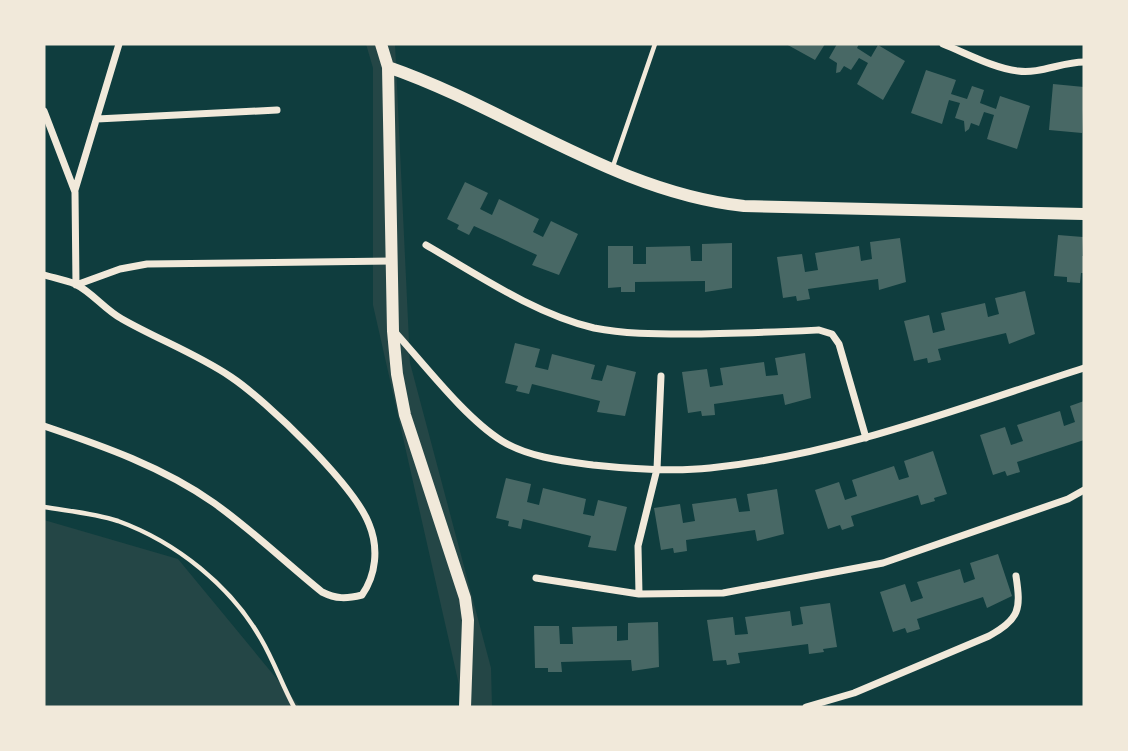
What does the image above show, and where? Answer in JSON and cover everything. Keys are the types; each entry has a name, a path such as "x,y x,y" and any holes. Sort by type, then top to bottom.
{"street":[{"path":"76,285 75,192 119,44"},
{"path":"381,44 388,67 393,331 397,374 405,415 465,598 468,620 465,707"},
{"path":"943,44 1017,71 1084,62"},
{"path":"388,67 452,92 612,170 669,192 713,202 744,206 1084,214"},
{"path":"97,119 277,110"},
{"path":"45,116 75,192"},
{"path":"426,245 485,281 562,317 592,327 647,334 819,330 832,334 839,344 866,438"},
{"path":"76,285 120,269 147,264 392,261"},
{"path":"44,275 76,285 118,318 241,384 261,400 342,481 370,525 375,555 369,584 362,595 334,598 322,592 214,503 183,484 122,453 44,426"},
{"path":"393,331 474,419 502,442 559,461 657,469 708,468 758,461 866,438 1084,368"},
{"path":"639,594 638,546 657,469 661,376"},
{"path":"536,578 639,594 723,593 883,563 1068,499 1084,490"},
{"path":"806,707 854,693 1005,628 1019,608 1016,576"}],"lane":[{"path":"612,170 655,44"},
{"path":"44,507 98,516 138,529 180,554 214,581 232,598 262,639 294,707"}],"shaded area":[{"path":"366,44 395,44 410,363 491,668 492,707 464,707 373,305 373,68"},
{"path":"44,520 178,559 300,707 44,707"}],"building":[{"path":"786,44 825,44 815,60"},
{"path":"837,44 859,44 857,48 871,57 878,45 905,61 883,100 857,84 868,63 859,58 851,70 844,66 836,73 837,63 829,58"},
{"path":"926,70 956,80 951,94 967,99 972,86 984,90 980,103 996,109 1000,96 1030,106 1017,149 987,139 994,115 984,112 979,126 971,123 965,132 964,121 955,118 960,103 949,100 942,124 911,113"},
{"path":"1053,84 1084,87 1082,133 1049,130"},
{"path":"465,182 488,193 480,209 492,215 499,199 539,219 533,232 543,237 551,221 578,234 559,275 532,265 537,255 474,226 469,235 457,229 459,225 447,219"},
{"path":"1058,235 1083,237 1084,273 1081,273 1080,283 1067,282 1067,277 1054,276"},
{"path":"900,238 906,282 879,290 878,279 808,289 810,299 797,301 796,296 783,298 777,257 802,254 805,272 818,270 815,253 859,246 861,261 872,259 870,242"},
{"path":"732,243 732,288 705,292 705,281 635,282 635,292 621,292 621,287 608,288 608,246 633,246 633,264 646,264 646,247 690,246 691,261 702,261 702,244"},
{"path":"1025,291 1035,334 1009,344 1006,333 938,349 941,360 928,363 927,358 914,361 904,321 929,315 933,333 945,330 941,313 985,303 988,317 999,314 995,298"},
{"path":"515,343 540,349 535,367 548,370 552,354 595,365 591,379 602,381 607,365 636,372 625,416 597,412 600,401 532,384 529,394 516,391 518,386 505,383"},
{"path":"805,353 811,398 785,405 783,394 714,404 715,415 702,416 701,411 688,413 682,372 707,369 710,387 723,385 720,368 764,362 766,376 778,375 775,358"},
{"path":"1084,401 1084,440 1017,462 1020,472 1007,476 1005,471 993,475 980,435 1005,427 1011,445 1023,441 1017,425 1060,411 1064,426 1075,422 1070,406"},
{"path":"933,451 947,494 921,505 918,495 851,516 854,526 842,530 840,525 828,529 815,490 839,482 845,500 857,496 852,480 894,466 899,480 909,477 904,461"},
{"path":"506,478 531,484 527,502 539,505 543,488 586,499 583,514 594,516 598,500 627,507 616,551 588,547 591,536 523,519 521,529 508,526 509,521 496,518"},
{"path":"777,489 784,534 757,541 755,530 686,540 687,551 674,553 673,548 661,550 654,508 680,504 683,523 695,521 692,504 736,498 739,512 750,511 747,494"},
{"path":"998,554 1012,596 987,608 983,597 917,619 920,629 907,633 905,628 893,632 880,592 905,584 911,602 923,598 917,582 960,569 964,583 975,579 970,563"},
{"path":"830,603 837,647 809,654 808,644 738,653 740,663 727,665 726,660 713,661 707,620 733,617 735,635 748,634 745,617 790,611 792,626 803,624 800,607"},
{"path":"658,622 659,667 632,671 631,660 561,662 562,672 535,668 534,626 559,626 560,644 573,644 572,627 617,626 617,641 628,640 628,623"}]}
